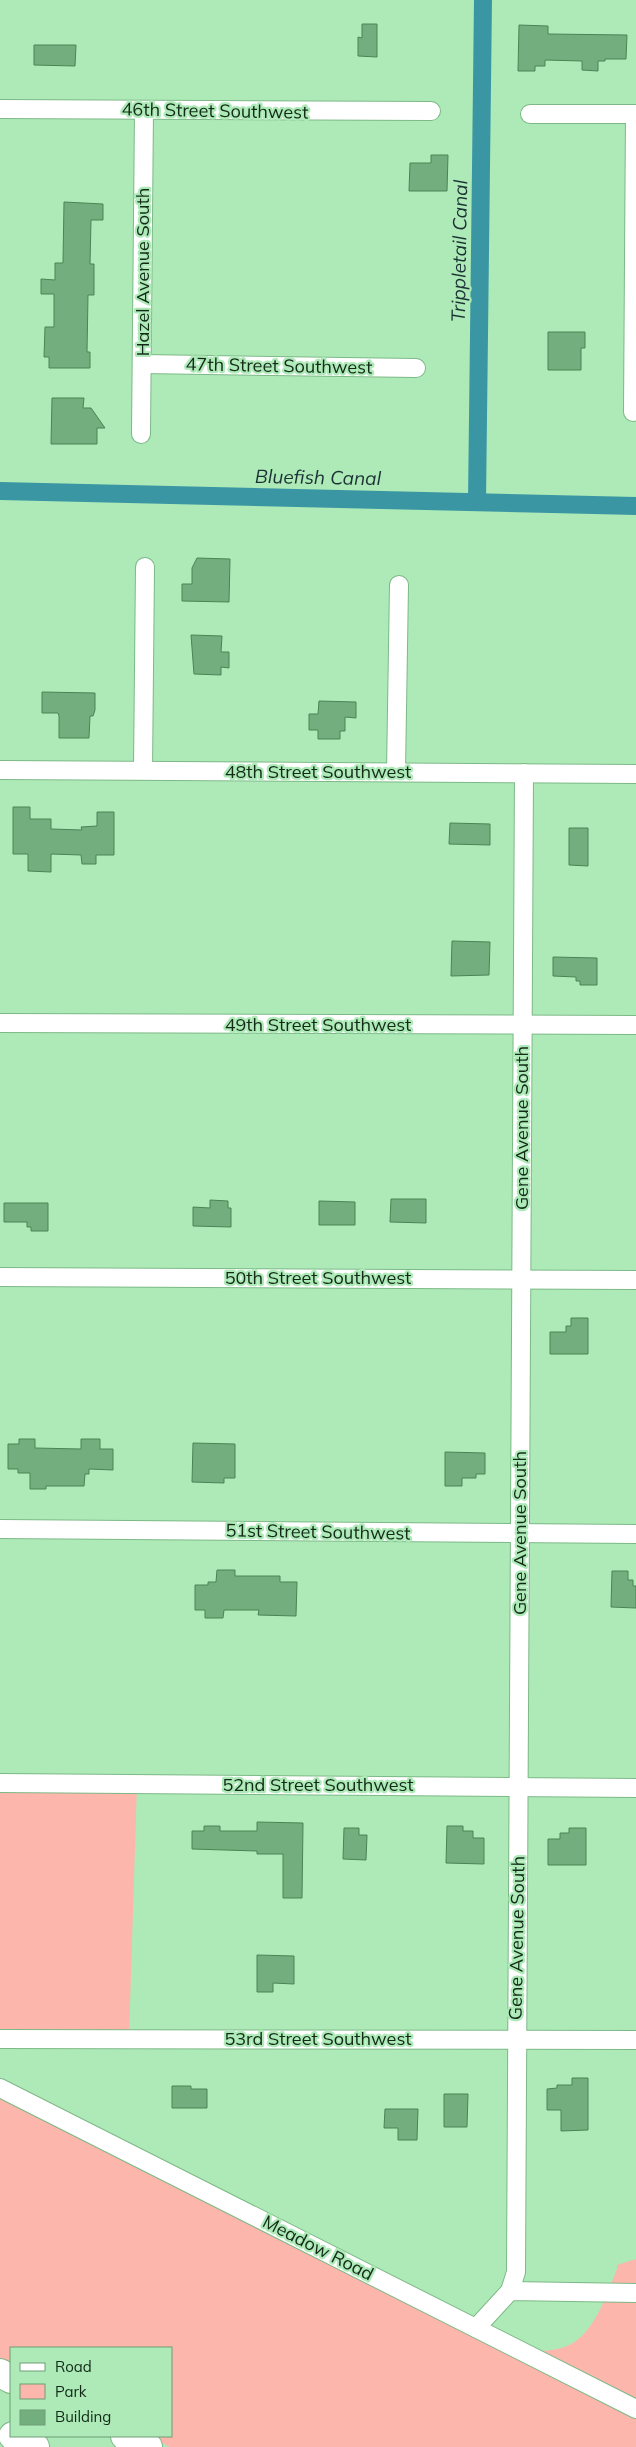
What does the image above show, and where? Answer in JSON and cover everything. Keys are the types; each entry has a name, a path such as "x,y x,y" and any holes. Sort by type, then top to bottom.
{"highway":[{"path":"16,2437 35,2447"},
{"path":"127,2437 148,2447"}],"street":[{"name":"46th Street Southwest","path":"0,109 431,111"},
{"name":"Hazel Avenue South","path":"141,434 144,110"},
{"path":"530,114 636,114 633,412"},
{"name":"47th Street Southwest","path":"142,364 416,368"},
{"path":"143,770 145,567"},
{"path":"396,772 398,584"},
{"path":"636,767 636,774"},
{"name":"48th Street Southwest","path":"0,770 636,774"},
{"name":"Gene Avenue South","path":"510,2291 516,2272 524,773"},
{"name":"49th Street Southwest","path":"0,1023 636,1026"},
{"name":"50th Street Southwest","path":"0,1276 636,1280"},
{"name":"51st Street Southwest","path":"0,1529 636,1534"},
{"name":"52nd Street Southwest","path":"0,1783 636,1788"},
{"name":"53rd Street Southwest","path":"0,2038 636,2040"},
{"name":"Meadow Road","path":"0,2088 636,2409"},
{"path":"476,2328 510,2291 636,2293"}],"green space":[{"path":"0,1783 137,1784 129,2037 0,2039"},
{"path":"0,2092 528,2352 558,2349 576,2341 585,2333 598,2313 617,2265 636,2259 636,2447 170,2447 149,2437 172,2437 172,2347 10,2347 10,2367 0,2362"}],"building":[{"path":"362,24 377,24 377,57 358,56 358,37 362,38"},
{"path":"519,25 548,26 548,34 627,35 626,59 598,61 598,71 582,70 582,61 545,60 545,66 535,66 535,71 518,71"},
{"path":"34,45 76,45 75,66 34,65"},
{"path":"431,155 448,155 447,191 409,191 410,163 431,163"},
{"path":"64,202 103,204 103,220 91,220 90,264 94,264 94,295 88,295 87,352 90,352 90,368 49,368 49,357 44,357 45,327 54,327 54,294 41,294 41,279 55,280 55,263 63,263"},
{"path":"548,332 585,332 585,348 581,348 581,370 548,370"},
{"path":"52,398 84,398 83,408 91,408 105,428 97,428 97,444 51,444"},
{"path":"197,558 230,559 229,602 182,601 182,584 192,584 192,568"},
{"path":"191,635 222,636 221,652 229,652 229,668 221,667 221,675 194,674"},
{"path":"42,692 95,693 95,710 93,716 90,716 89,738 59,738 58,713 42,713"},
{"path":"319,701 356,702 356,718 345,717 345,731 340,731 340,739 318,739 318,730 309,730 309,714 318,714"},
{"path":"13,807 30,807 30,819 51,819 51,829 82,830 81,827 97,826 97,812 114,812 114,855 96,855 96,864 82,864 81,855 51,854 51,872 28,871 28,854 13,854"},
{"path":"450,823 490,824 490,845 449,844"},
{"path":"569,828 588,828 588,866 569,865"},
{"path":"452,941 490,942 489,975 451,976"},
{"path":"553,957 597,958 597,985 580,985 580,981 576,981 576,977 553,976"},
{"path":"391,1199 426,1199 426,1223 390,1222"},
{"path":"210,1200 228,1201 228,1208 231,1208 231,1227 193,1226 193,1207 210,1208"},
{"path":"319,1201 355,1202 355,1225 319,1225"},
{"path":"4,1203 48,1203 48,1231 31,1231 31,1227 27,1227 27,1222 4,1222"},
{"path":"571,1318 588,1318 588,1354 550,1354 550,1332 566,1332 566,1326 571,1326"},
{"path":"19,1439 35,1439 35,1448 81,1449 81,1439 100,1439 100,1449 113,1449 113,1470 89,1469 89,1474 85,1474 84,1486 46,1486 46,1489 30,1489 30,1473 18,1473 18,1469 8,1469 8,1444 19,1444"},
{"path":"193,1443 235,1444 235,1478 224,1478 224,1483 192,1482"},
{"path":"445,1452 485,1453 485,1474 476,1474 476,1478 462,1478 462,1486 445,1486"},
{"path":"217,1570 235,1570 235,1576 280,1576 280,1582 297,1582 296,1616 258,1615 259,1610 224,1610 223,1618 205,1618 205,1610 195,1610 195,1585 208,1585 208,1582 216,1582"},
{"path":"612,1571 628,1571 628,1580 633,1580 633,1586 636,1586 636,1608 611,1607"},
{"path":"257,1822 303,1823 302,1898 283,1898 283,1854 257,1854 257,1851 192,1849 192,1831 204,1831 204,1826 220,1826 220,1831 257,1831"},
{"path":"447,1826 463,1826 463,1831 473,1831 473,1838 484,1838 484,1864 446,1863"},
{"path":"344,1828 359,1828 359,1835 367,1835 366,1860 343,1859"},
{"path":"569,1828 586,1828 586,1865 548,1865 548,1839 560,1839 560,1833 569,1833"},
{"path":"257,1955 294,1956 294,1984 273,1983 273,1992 257,1992"},
{"path":"572,2078 588,2078 588,2130 561,2131 561,2110 547,2110 547,2089 557,2088 557,2085 572,2085"},
{"path":"172,2086 191,2086 191,2089 207,2089 207,2108 172,2108"},
{"path":"444,2094 468,2094 467,2127 444,2127"},
{"path":"385,2109 418,2109 417,2140 398,2140 398,2128 384,2128"}],"waterway":[{"name":"Trippletail Canal","path":"477,502 483,0"},
{"name":"Bluefish Canal","path":"0,491 636,506"}]}
